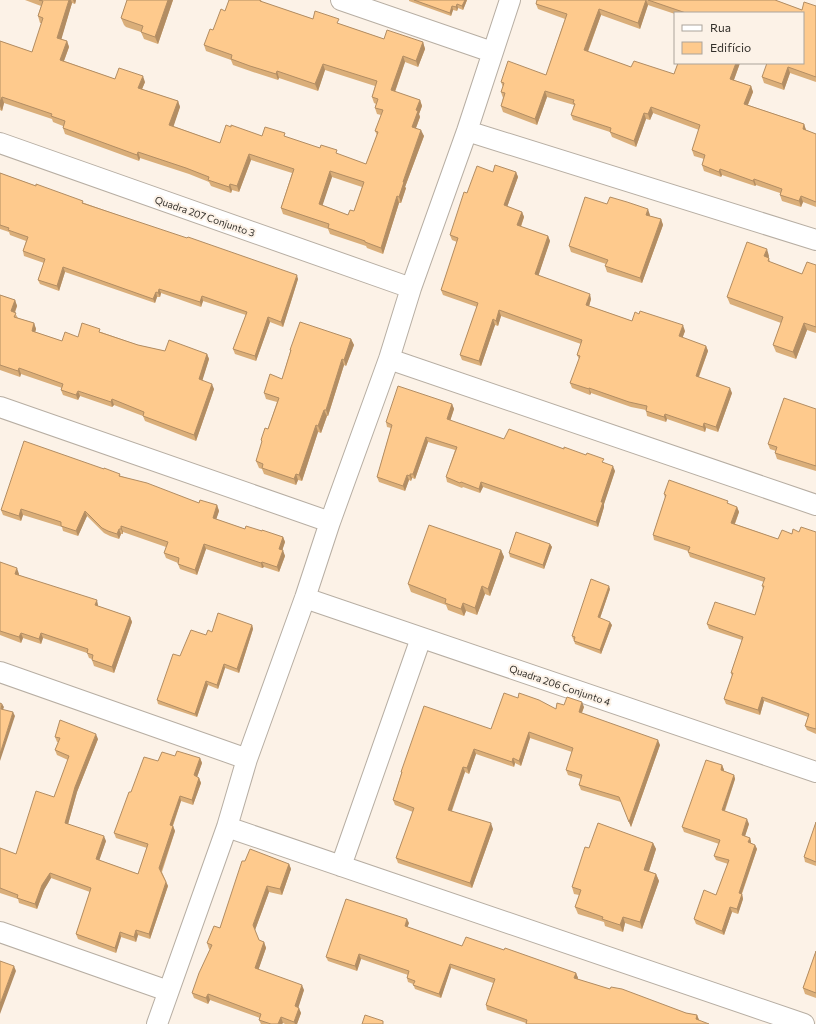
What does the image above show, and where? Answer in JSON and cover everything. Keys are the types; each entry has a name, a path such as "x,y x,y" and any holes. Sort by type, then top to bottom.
{"street":[{"path":"341,0 492,52"},
{"path":"157,1024 227,827 247,759 389,359 411,288 467,131 510,0"},
{"path":"467,131 816,240"},
{"name":"Quadra 207 Conjunto 3","path":"0,143 411,288"},
{"path":"389,359 816,505"},
{"path":"0,407 330,522"},
{"name":"Quadra 206 Conjunto 4","path":"305,598 816,772"},
{"path":"341,866 421,638"},
{"path":"0,672 247,759"},
{"path":"227,827 804,1024"},
{"path":"0,932 168,991"}],"building":[{"path":"39,0 69,0 57,38 67,41 60,60 115,79 119,68 143,76 138,88 178,101 169,125 220,143 226,125 231,127 231,125 262,136 265,127 285,133 284,136 320,148 321,145 337,150 336,153 366,164 378,132 375,131 383,110 375,108 378,99 372,97 377,81 323,64 315,84 277,71 276,74 250,66 231,59 232,55 204,45 210,29 213,30 221,9 225,11 229,0 260,0 313,19 315,11 339,19 337,23 384,39 387,30 423,42 416,61 403,56 391,90 420,100 416,110 418,111 412,127 421,130 399,197 397,196 381,248 328,228 329,224 281,208 294,169 249,154 237,186 230,184 229,187 208,180 209,177 186,168 138,152 137,155 63,128 65,121 51,116 52,114 2,97 0,102 0,41 32,52 43,18 38,16 43,1","holes":["330,171 364,182 354,211 350,210 348,215 319,204"]},
{"path":"127,0 168,0 155,37 141,32 143,26 121,18"},
{"path":"414,0 465,0 462,6 457,4 456,7 452,6 450,13"},
{"path":"537,0 646,0 638,23 599,9 584,50 631,67 634,61 674,74 678,64 736,64 730,79 751,86 744,104 804,124 803,129 816,134 816,202 801,196 799,201 780,195 782,189 754,179 753,181 720,169 719,172 702,165 705,155 692,150 700,125 651,107 648,114 644,113 634,141 610,132 611,128 571,115 575,104 573,103 574,100 545,91 535,119 501,106 505,93 501,92 504,83 501,82 508,61 546,75 567,14 536,4"},
{"path":"648,0 775,0 802,10 804,2 816,6 816,77 788,67 782,84 762,77 767,64 804,64 804,12 683,12"},
{"path":"495,165 516,172 504,205 522,212 517,225 548,236 535,274 590,294 586,305 632,321 635,312 639,314 640,311 683,325 679,336 706,346 696,376 730,388 716,427 704,423 703,427 665,414 664,417 646,411 647,406 629,402 570,383 580,356 577,355 582,340 499,310 496,321 493,319 479,361 460,355 478,303 441,290 458,238 450,235 464,192 467,193 477,166 493,172"},
{"path":"0,173 83,201 82,203 187,238 188,237 297,275 281,322 268,317 255,356 233,349 247,312 202,296 200,302 159,289 158,293 156,292 153,299 63,267 57,286 38,280 45,259 23,251 28,237 8,230 9,228 0,225"},
{"path":"585,197 607,204 610,197 648,209 646,215 661,219 640,278 605,266 608,260 569,246"},
{"path":"747,242 767,249 764,256 769,258 768,261 802,274 807,262 816,265 816,327 804,323 793,352 773,345 783,317 727,297"},
{"path":"0,295 15,300 11,311 16,313 14,317 34,323 32,331 62,341 65,332 78,337 82,323 100,329 99,332 138,345 165,351 169,340 207,354 199,379 212,384 194,435 143,416 144,412 112,399 111,402 78,391 76,395 61,390 63,384 19,368 18,371 0,365"},
{"path":"300,322 351,339 344,360 342,359 326,410 324,410 318,426 316,425 299,475 296,474 294,479 262,468 263,464 256,461 265,428 268,429 279,398 264,393 270,374 282,379"},
{"path":"398,386 452,404 447,419 504,439 509,429 564,449 564,447 586,455 587,453 604,459 602,462 613,466 596,522 481,482 479,489 446,477 457,447 426,437 413,474 410,474 410,476 407,475 403,486 377,477 392,425 386,422"},
{"path":"784,398 816,409 816,466 775,453 777,447 768,444"},
{"path":"24,441 104,468 120,474 119,476 147,483 199,503 200,500 217,505 213,518 245,529 246,526 283,537 279,549 283,550 277,567 204,544 195,570 178,564 179,558 164,553 168,542 121,526 121,529 119,529 117,534 108,531 102,528 85,511 76,531 61,526 61,522 21,509 19,516 1,510"},
{"path":"669,480 728,501 727,503 737,507 731,523 778,539 782,530 792,534 793,529 799,532 801,527 816,532 816,729 805,726 809,714 762,697 758,710 724,699 743,637 707,624 715,602 755,615 765,578 688,552 690,547 653,535 666,495 664,494"},
{"path":"429,525 501,550 488,589 482,586 475,608 463,603 461,609 445,603 446,599 408,584"},
{"path":"516,532 550,544 543,565 509,553"},
{"path":"0,562 17,568 15,574 97,600 95,605 130,617 112,667 92,660 93,655 87,653 88,649 41,633 39,639 21,633 19,637 0,631"},
{"path":"591,579 609,586 598,617 610,622 600,650 574,641 575,637 572,636"},
{"path":"218,613 252,625 237,669 224,664 217,685 206,681 195,714 157,700 173,654 180,656 191,630 206,635 208,630 212,632"},
{"path":"504,693 518,698 519,693 539,700 556,709 557,703 564,705 567,697 582,702 579,712 658,740 629,822 619,797 579,785 582,775 566,770 573,748 529,732 519,761 513,758 512,762 474,749 467,768 463,767 448,810 491,823 470,883 396,858 414,808 393,800 424,706 491,729"},
{"path":"0,703 2,704 1,709 13,712 0,754"},
{"path":"60,720 96,734 75,787 65,823 104,836 96,859 138,874 148,844 114,833 144,757 158,761 162,752 175,756 177,751 200,758 194,775 199,778 192,800 180,796 170,825 173,826 159,868 166,882 149,934 136,930 134,937 120,932 115,948 76,934 91,888 50,873 42,885 35,904 17,898 18,895 0,888 0,848 16,854 36,791 54,797 69,756 55,750 60,738 55,737"},
{"path":"706,760 722,765 721,770 734,775 722,810 747,819 742,835 750,838 748,842 755,845 739,893 742,894 737,909 730,907 722,931 694,919 704,890 716,895 729,860 714,856 720,840 682,827"},
{"path":"816,822 816,862 804,857"},
{"path":"598,823 653,843 644,870 656,874 640,922 623,917 620,925 575,907 581,890 572,887 585,847 589,848"},
{"path":"250,849 289,864 280,889 267,886 253,925 259,940 264,942 255,968 302,985 295,1006 299,1008 294,1022 281,1017 278,1024 271,1024 259,1020 261,1014 208,994 206,998 192,993 199,973 212,945 207,943 214,926 220,928 242,861 245,861"},
{"path":"346,899 407,919 405,926 462,946 466,937 504,950 505,948 576,973 574,978 610,989 611,987 622,989 686,1013 697,1015 696,1019 709,1024 526,1024 527,1020 486,1005 495,979 450,964 439,994 413,985 415,981 407,978 409,971 359,954 355,966 326,957"},
{"path":"816,951 816,993 803,988"},
{"path":"0,961 14,966 0,1004"},
{"path":"365,1015 383,1021 383,1024 362,1024"}]}
